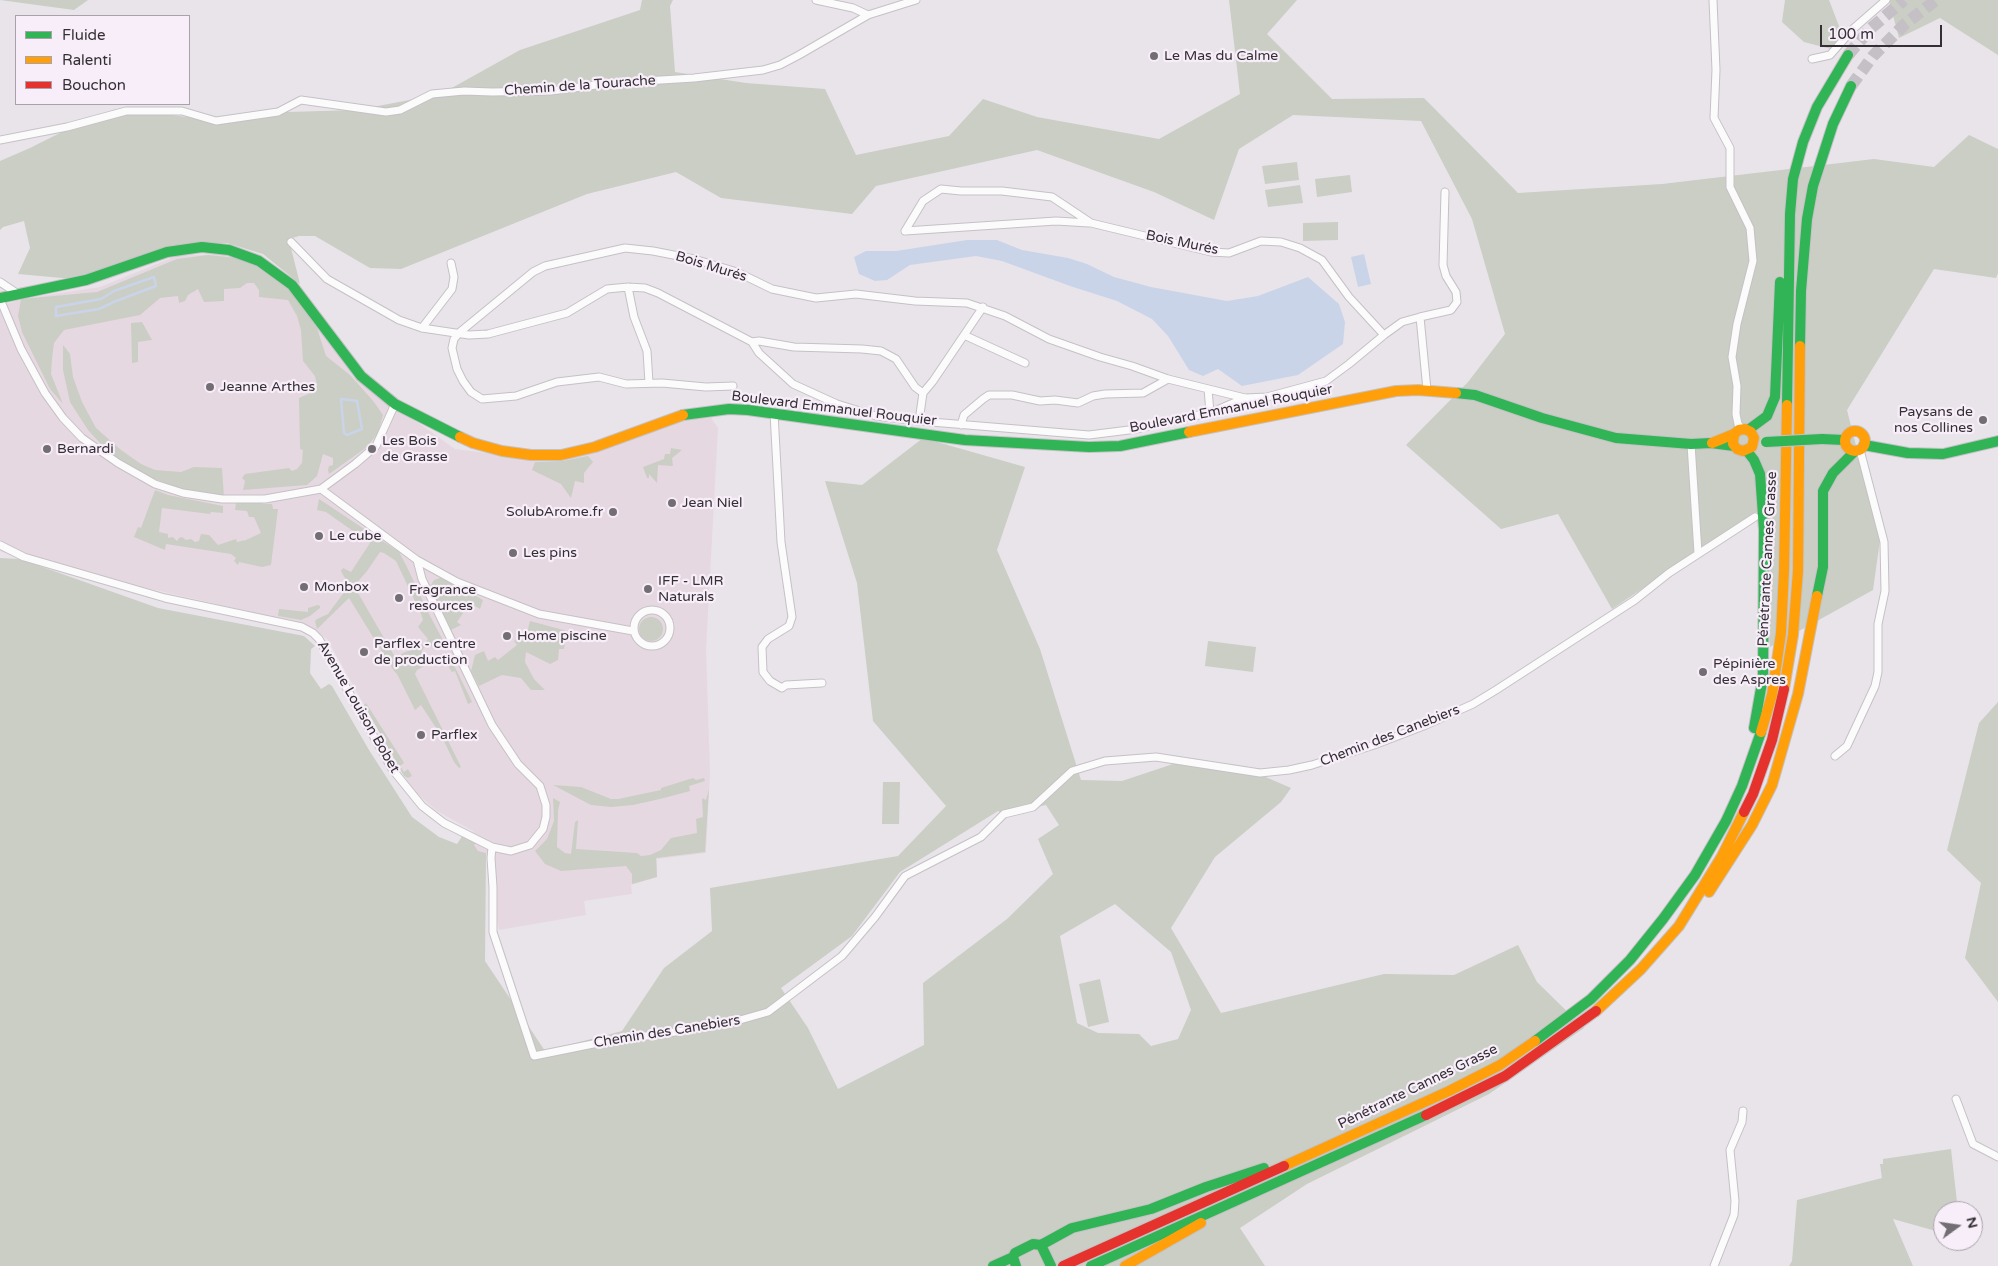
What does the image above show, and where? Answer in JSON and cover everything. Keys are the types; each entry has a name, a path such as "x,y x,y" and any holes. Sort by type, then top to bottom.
{"main road":[{"name":"Pénétrante Cannes Grasse","path":"1063,1266 1450,1091 1500,1065 1591,999 1630,960 1695,875 1726,821 1742,786 1772,695 1780,633 1786,516 1790,214 1794,179 1803,142 1817,107 1848,54"},
{"name":"Pénétrante Cannes Grasse","path":"1091,1266 1457,1101 1504,1076 1599,1009 1641,969 1679,926 1722,856 1753,794 1772,740 1783,696 1793,635 1798,571 1801,291 1807,220 1813,186 1824,151 1833,124 1851,86"},
{"name":"Boulevard Emmanuel Rouquier","path":"1711,443 1741,431 1766,416 1775,397 1782,236 1790,214"},
{"name":"Boulevard Emmanuel Rouquier","path":"0,299 86,280 167,252 202,248 229,250 258,261 292,285 361,376 395,404 473,443 502,452 531,455 560,455 595,446 682,415 703,411 748,410 965,440 1097,447 1120,446 1396,391 1427,390 1475,394 1542,418 1616,438 1734,446"},
{"path":"1741,431 1753,434 1755,441 1747,451 1740,451 1734,446 1732,440 1741,431"},
{"path":"1679,926 1700,904 1726,868 1752,825 1772,785 1798,694 1823,567 1823,491 1832,473 1859,449 1864,438 1857,431 1847,434 1844,440 1846,446 1859,449 1908,453 1943,454 1998,441"},
{"path":"1755,441 1844,440"},
{"path":"1742,786 1757,717 1763,669 1762,489 1757,467 1747,451"},
{"path":"1043,1249 1072,1228 1134,1214 1262,1168 1293,1162"},
{"path":"1125,1266 1179,1237 1234,1200"},
{"path":"993,1266 1015,1261 1019,1250 1033,1244 1043,1249 1052,1266"}],"street":[{"path":"816,0 853,8 868,15"},
{"name":"Chemin de la Tourache","path":"0,140 67,127 126,111 182,112 216,121 278,112 301,100 386,112 400,110 432,94 464,91 551,91 611,82 742,73 780,65 868,15 916,0"},
{"path":"1713,0 1716,70 1714,118 1730,148 1730,187 1750,228 1753,261 1737,324 1732,357 1737,386 1736,414 1741,431"},
{"path":"1812,59 1830,55 1853,29 1886,0"},
{"name":"Bois Murés","path":"1090,223 1052,197 1002,191 941,189 923,201 905,231 1056,221 1090,223 1211,252 1229,253 1261,242 1281,242 1300,248 1322,260 1349,297 1384,335"},
{"name":"Bois Murés","path":"460,332 533,272 544,266 625,248 654,251 694,259 737,272 772,289 816,298 856,294 915,301 967,302 983,307 1049,339 1168,379 1245,398 1267,396 1326,381 1402,322 1451,310 1457,302 1456,292 1446,276 1443,265 1445,192"},
{"name":"Bois Murés","path":"291,242 327,279 399,320 422,328 444,332 460,332 469,335 488,334 567,313 607,289 645,288 752,342 759,353 793,384 837,404 876,416 1089,435 1137,429 1182,418 1210,414 1245,398"},
{"path":"422,328 452,289 454,277 451,263"},
{"path":"0,282 18,294"},
{"path":"628,287 634,317 647,350 649,383"},
{"path":"0,299 21,349 45,393 63,418 82,438 118,463 156,484 184,493 222,499 265,499 321,489 376,446 395,404"},
{"path":"919,421 924,393 983,307"},
{"path":"1420,317 1427,390"},
{"path":"460,332 454,339 452,348 457,369 471,392 482,399 516,396 557,382 599,377 626,384 649,383 706,387 733,386"},
{"path":"964,335 1025,364"},
{"name":"Bois Murés","path":"752,342 759,341 794,348 862,349 881,352 896,359 915,387 924,393"},
{"path":"961,425 964,415 982,398 989,395 1012,395 1040,401 1055,400 1078,403 1093,396 1105,394 1143,393 1168,379"},
{"path":"1208,389 1210,414"},
{"path":"774,413 780,542 792,617 789,626 768,639 762,648 762,672 770,681 782,688 786,685 822,682"},
{"path":"1691,444 1698,553"},
{"path":"1835,756 1847,746 1875,686 1878,672 1878,624 1885,591 1884,542 1859,449"},
{"path":"321,489 417,560 456,582 539,614 633,630"},
{"name":"Chemin des Canebiers","path":"492,847 490,858 493,887 493,932 534,1056 603,1042 682,1031 699,1026 726,1024 768,1012 842,956 875,917 905,876 981,837 1004,814 1033,806 1072,771 1105,761 1156,757 1260,772 1289,770 1312,765 1426,725 1472,704 1496,690 1635,600 1698,553 1755,517"},
{"name":"Avenue Louison Bobet","path":"0,545 24,557 165,598 302,627 313,632 319,639 392,769 422,806 444,823 492,847 511,851 530,844 543,830 546,805 540,786 518,764 492,725 422,579 417,560"},
{"path":"654,610 667,618 670,626 669,634 665,641 658,646 650,647 642,644 636,638 633,630 634,622 638,615 654,610"},
{"path":"1956,1099 1973,1144 1998,1157"},
{"path":"1714,1266 1734,1214 1735,1202 1730,1150 1742,1122 1743,1111"}],"shaded area":[{"path":"0,0 88,0 74,10"},
{"path":"642,0 673,0 670,6 675,72 746,83 825,89 856,155 949,136 983,99 1037,117 1159,139 1240,94 1229,0 1297,0 1267,34 1332,99 1424,98 1518,193 1662,184 1874,159 1934,167 1969,135 1998,149 1998,273 1996,278 1934,269 1847,410 1880,540 1873,590 1770,647 1758,511 1612,609 1558,514 1501,529 1406,445 1468,382 1505,334 1472,219 1421,121 1293,115 1239,149 1214,220 1154,192 1037,150 876,186 852,214 721,198 676,172 587,194 401,269 370,268 315,236 299,236 292,238 291,248 300,284 263,254 227,243 192,243 162,249 73,279 18,274 30,248 24,221 3,227 0,230 0,161 70,128 117,114 141,111 225,122 287,112 357,110 441,94 520,50 640,10"},
{"path":"1785,0 1829,0 1842,34 1831,49 1804,42 1782,22"},
{"path":"1889,0 1998,0 1998,55 1940,18 1899,38"},
{"path":"1297,162 1299,180 1265,184 1262,166"},
{"path":"1350,175 1352,192 1317,197 1315,179"},
{"path":"1300,185 1303,203 1268,207 1265,190"},
{"path":"1338,222 1338,240 1303,241 1303,223"},
{"path":"218,254 252,262 272,274 303,304 353,376 455,449 551,461 585,454 684,419 711,418 718,428 706,650 710,772 706,853 657,859 657,877 631,885 632,894 584,901 586,915 499,930 486,853 478,851 473,845 478,840 473,831 437,811 415,792 404,776 327,639 310,627 290,621 20,559 0,551 0,306 21,299 100,287 177,256"},
{"path":"208,255 237,258 265,269 286,287 307,310 317,328 326,356 350,375 383,415 378,433 367,447 329,474 329,466 333,465 333,458 323,454 317,476 307,485 243,490 245,481 242,478 245,474 289,468 292,471 297,469 302,463 303,450 300,449 299,398 315,391 317,385 315,376 303,361 301,330 297,316 288,300 259,297 259,290 254,283 247,283 240,288 224,289 224,301 204,302 198,289 188,295 185,301 179,303 178,296 160,298 140,315 64,330 54,343 51,374 63,404 50,389 22,332 18,316 21,299 97,292 177,259"},
{"path":"142,322 152,340 138,342 138,362 132,363 131,323"},
{"path":"63,345 70,354 73,377 82,402 96,428 121,450 141,464 155,470 181,472 194,467 222,468 224,497 185,490 152,478 109,453 88,430 70,402 63,370"},
{"path":"923,438 1025,467 997,550 1040,649 1081,780 1122,781 1185,760 1238,765 1291,788 1281,802 1215,857 1171,928 1221,1013 1384,974 1454,975 1518,945 1537,982 1584,1028 1489,1094 1307,1184 1240,1228 1265,1266 0,1266 0,558 20,559 158,608 304,636 315,646 311,649 310,673 321,689 329,684 332,686 369,750 412,817 439,837 457,844 463,835 479,840 474,845 478,851 486,853 485,961 545,1051 622,1031 664,968 712,931 710,888 898,856 946,806 873,721 857,583 825,481 862,485","holes":["1046,805 1059,825 1038,839 1053,874 1007,919 923,983 924,1045 838,1089 808,1028 781,988 852,936 900,872 998,811 1004,814","1115,904 1171,952 1191,1010 1178,1039 1151,1046 1139,1034 1098,1033 1077,1023 1060,936"]},
{"path":"671,448 682,450 672,458 673,466 658,465 657,483 649,474 649,478 647,478 643,467 664,459 665,454 670,454"},
{"path":"588,456 593,462 584,473 584,483 575,481 571,498 561,484 532,470 535,462 563,461"},
{"path":"155,490 168,495 223,506 223,513 211,512 210,514 162,508 159,532 168,534 168,538 173,537 177,541 182,537 186,540 199,541 201,534 209,535 218,545 236,539 237,542 246,540 261,533 254,517 249,517 247,511 235,510 236,503 260,501 263,504 272,504 273,509 278,509 271,565 262,567 239,562 238,565 234,561 236,558 231,554 166,544 165,550 134,537 138,527 141,528"},
{"path":"319,499 399,552 444,642 442,646 425,647 421,651 432,659 448,653 472,702 468,704 455,671 452,672 443,658 417,670 415,674 461,767 459,768 454,762 442,737 421,705 415,710 397,674 349,598 317,629 315,621 328,614 345,591 346,580 341,571 343,568 351,572 370,543 326,512 317,510","holes":["380,552 396,561 421,614 423,620 418,627 428,639 424,644 401,654 399,664 354,586"]},
{"path":"443,577 483,600 480,609 470,603 457,622 461,625 451,630 429,588 434,580"},
{"path":"318,605 320,608 301,620 278,616 279,609 308,612 308,608"},
{"path":"651,617 656,618 662,624 662,634 656,640 651,641 646,640 640,634 639,629 640,624 646,618"},
{"path":"530,621 567,631 564,649 559,649 558,660 550,664 526,652 525,662 534,679 545,690 531,690 521,678 502,675 479,686 471,671 475,655 484,651 488,661 495,657 498,660 517,645 514,641 518,638 525,640"},
{"path":"1208,641 1256,647 1253,672 1205,666"},
{"path":"1998,702 1998,1002 1965,958 1981,883 1947,850 1979,723"},
{"path":"366,703 403,761 404,763 400,766 404,772 408,769 412,776 408,778 404,776 364,705"},
{"path":"693,778 696,780 704,778 705,781 689,786 690,791 633,805 611,807 591,805 553,785 581,787 611,799 618,799 661,790 661,788"},
{"path":"883,782 900,782 899,824 882,824"},
{"path":"709,789 705,852 656,858 657,877 632,884 632,874 626,866 561,871 545,864 535,851 547,839 554,821 553,798 560,802 557,847 565,853 571,854 575,822 578,820 576,849 637,853 641,856 650,855 661,850 671,838 697,833 696,819 703,817 702,798 706,800"},
{"path":"1100,979 1109,1022 1088,1027 1079,984"},
{"path":"1951,1149 1957,1201 1933,1201 1933,1230 1893,1219 1913,1266 1789,1266 1792,1261 1797,1200 1882,1178 1880,1164 1883,1164 1883,1159"}],"water":[{"path":"967,240 997,240 1022,250 1068,258 1087,264 1114,277 1151,287 1227,301 1258,296 1308,277 1339,304 1345,322 1343,344 1298,375 1242,386 1218,369 1203,376 1189,370 1168,336 1152,319 1117,301 1002,261 976,256 910,265 887,280 875,281 859,274 854,257 866,251 896,251"},
{"path":"1364,254 1371,284 1358,287 1351,257"}],"waterway":[{"path":"154,277 156,286 99,309 56,316 56,307 101,299 114,291 154,277"},
{"path":"341,399 357,401 362,429 347,435 344,433 341,399"}],"tunnel":[{"path":"1848,55 1870,29 1904,0"},
{"path":"1851,86 1873,56 1905,24 1936,0"}],"traffic: fast":[{"path":"1787,405 1790,214 1793,179 1803,142 1817,107 1848,55"},
{"path":"1800,346 1801,291 1807,219 1813,186 1833,124 1851,86"},
{"path":"0,298 86,280 167,252 202,247 229,250 259,261 292,285 361,376 395,404 460,437"},
{"path":"1748,430 1767,416 1775,397 1780,282"},
{"path":"1456,393 1475,395 1542,418 1616,438 1734,446"},
{"path":"683,415 729,409 748,410 965,440 1089,447 1120,446 1189,432"},
{"path":"1822,439 1844,440"},
{"path":"1766,442 1822,439"},
{"path":"1864,445 1908,453 1943,454 1998,441"},
{"path":"1747,451 1754,460 1760,474 1764,530 1763,677 1754,728"},
{"path":"1817,596 1823,567 1823,491 1833,473 1854,452"},
{"path":"1535,1041 1591,999 1630,960 1663,919 1695,875 1726,821 1742,786 1761,732"},
{"path":"1091,1266 1426,1115"},
{"path":"1041,1245 1072,1228 1151,1209 1206,1187 1264,1168"},
{"path":"1016,1266 1013,1257 1015,1253 1033,1244 1041,1245 1051,1266"},
{"path":"993,1266 1013,1257"}],"traffic: slow":[{"path":"1784,689 1793,635 1798,571 1800,346"},
{"path":"1189,432 1396,391 1418,390 1456,393"},
{"path":"1761,732 1772,695 1781,633 1787,405"},
{"path":"460,437 473,443 502,451 531,455 561,455 595,447 683,415"},
{"path":"1712,443 1745,429 1751,432 1754,438 1752,447 1743,451 1737,449 1733,444 1734,434"},
{"path":"1851,431 1859,431 1865,437 1865,441 1865,445 1859,451 1851,451 1845,445 1845,437 1851,431"},
{"path":"1709,892 1752,825 1772,785 1798,694 1817,596"},
{"path":"1596,1011 1641,969 1679,926 1722,856 1744,812"},
{"path":"1284,1166 1449,1091 1500,1065 1535,1041"},
{"path":"1125,1266 1201,1223"}],"traffic: jam":[{"path":"1744,812 1753,794 1772,740 1784,689"},
{"path":"1426,1115 1505,1076 1596,1011"},
{"path":"1063,1266 1284,1166"}],"place":[{"name":"Le Mas du Calme","path":"1154,56"},
{"name":"Jeanne Arthes","path":"210,387"},
{"name":"Paysans de nos Collines","path":"1983,420"},
{"name":"Bernardi","path":"47,449"},
{"name":"Les Bois de Grasse","path":"372,449"},
{"name":"Jean Niel","path":"672,503"},
{"name":"SolubArome.fr","path":"613,512"},
{"name":"Le cube","path":"319,536"},
{"name":"Les pins","path":"513,553"},
{"name":"Monbox","path":"304,587"},
{"name":"IFF - LMR Naturals","path":"648,589"},
{"name":"Fragrance resources","path":"399,598"},
{"name":"Home piscine","path":"507,636"},
{"name":"Parflex - centre de production","path":"364,652"},
{"name":"Pépinière des Aspres","path":"1703,672"},
{"name":"Parflex","path":"421,735"}]}
